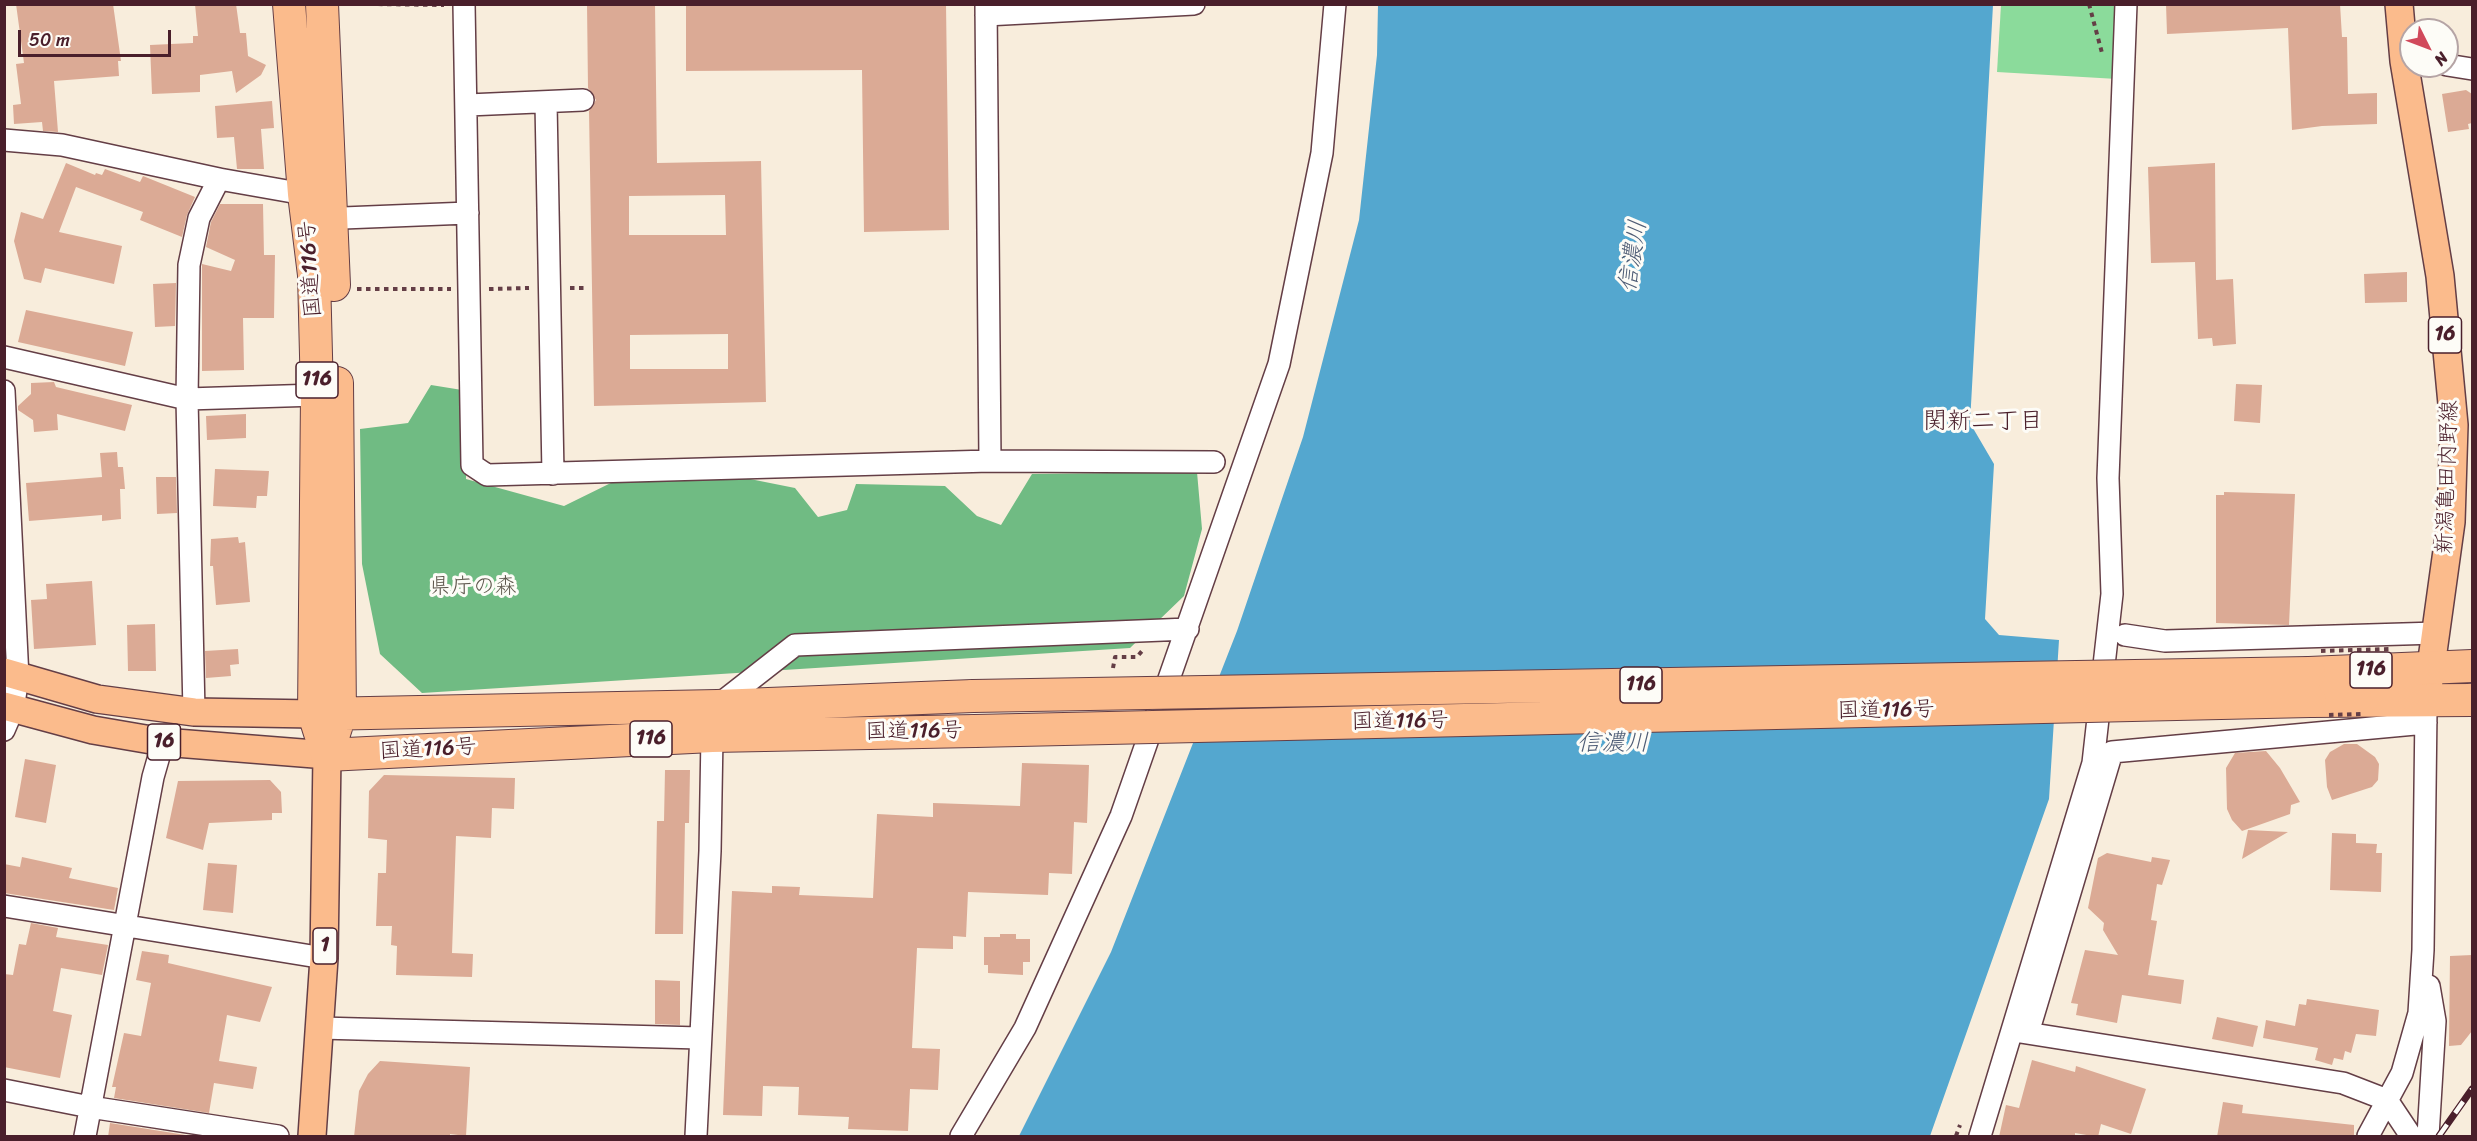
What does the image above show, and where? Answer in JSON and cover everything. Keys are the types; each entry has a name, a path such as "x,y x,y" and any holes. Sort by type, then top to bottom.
{"highway":[{"name":"国道116号","path":"289,4 315,211 340,454 327,715"},
{"name":"国道116号","path":"322,4 314,275 327,755 973,696 2309,687 2426,712 2472,700"},
{"name":"国道116号","path":"327,715 715,721 975,732 2309,687 2433,667 2472,666"}],"main road":[{"name":"新潟亀田内野線","path":"2410,78 2440,276 2454,425 2451,522 2426,712"},
{"name":"16","path":"11,675 98,699 194,712 327,715"},
{"name":"16","path":"7,715 163,742 327,755"},
{"name":"1","path":"312,1137 324,958 327,755"}],"street":[{"path":"990,462 986,10 1194,4"},
{"path":"961,1137 1025,1028 1121,816 1279,364 1322,153 1335,4"},
{"path":"2021,1032 2093,763 2111,605 2108,478 2126,4"},
{"path":"464,5 468,105 472,465 487,475 990,462 1214,462"},
{"path":"468,105 583,100"},
{"path":"546,103 553,474"},
{"path":"4,140 62,145 219,179 315,211 468,213"},
{"path":"194,712 187,399 189,265 200,218 219,179"},
{"path":"4,357 187,399 317,395"},
{"path":"4,391 11,675 7,715"},
{"path":"696,1137 711,851 715,721 795,645 1188,629"},
{"path":"2125,635 2165,641 2437,633"},
{"path":"1980,1137 2021,1032 2112,752 2426,712 2423,950 2419,1013 2402,1073 2368,1137"},
{"path":"85,1137 153,777 163,742"},
{"path":"4,906 125,928 324,958"},
{"path":"2423,950 2435,1021 2428,1137"},
{"path":"320,1028 700,1038"},
{"path":"2021,1032 2343,1083 2387,1100 2411,1137"},
{"path":"4,1090 90,1107 278,1137"}],"path":[{"path":"369,4 464,5"},
{"path":"2089,4 2103,56"},
{"path":"1113,669 1114,657 1137,657 1144,648"},
{"path":"1956,1137 1963,1115"}],"green space":[{"path":"2001,5 2120,5 2117,79 1997,72"},
{"name":"県庁の森","path":"431,385 462,390 467,427 466,479 564,506 621,478 725,474 795,488 818,517 847,510 856,484 945,486 977,516 1001,525 1032,474 1197,472 1202,529 1184,596 1130,648 422,693 380,654 362,564 360,429 408,423"}],"water":[{"name":"信濃川","path":"1378,5 1993,5 1970,423 1994,464 1985,619 1999,635 2059,640 2049,799 1930,1136 1019,1136 1111,952 1237,631 1303,437 1359,220 1377,55"}],"building":[{"path":"16,4 113,4 121,61 118,61 119,76 54,81 58,132 43,131 42,122 14,124 13,105 21,104 16,64 24,63"},
{"path":"195,4 236,4 240,33 246,33 248,56 266,65 261,75 236,93 232,71 200,75 200,92 152,94 150,45 193,43 193,36 198,36"},
{"path":"587,4 655,4 657,163 761,161 766,402 594,406 589,111 596,100 588,88","holes":["725,195 726,235 629,235 629,196","728,334 728,369 630,369 630,335"]},
{"path":"686,4 946,4 949,230 864,232 862,70 686,71"},
{"path":"2166,4 2340,4 2342,37 2347,37 2348,94 2377,93 2377,124 2322,126 2292,130 2288,28 2167,34"},
{"path":"2466,90 2472,94 2472,123 2468,124 2469,129 2448,132 2442,94"},
{"path":"272,101 274,128 261,129 264,169 237,169 234,137 217,138 215,106"},
{"path":"66,163 95,175 96,173 102,175 105,169 140,182 143,176 195,197 187,215 182,237 140,220 143,212 76,187 59,232 122,246 114,284 45,268 41,283 24,279 14,241 21,212 43,219"},
{"path":"2215,163 2216,280 2233,279 2236,344 2213,346 2212,338 2198,339 2195,262 2151,263 2148,167"},
{"path":"220,204 263,204 264,255 275,255 274,318 243,318 244,370 202,371 202,264 231,271 235,260 206,247 211,222"},
{"path":"2407,272 2407,302 2365,303 2364,274"},
{"path":"176,283 175,326 155,327 153,284"},
{"path":"26,310 133,332 125,366 18,342"},
{"path":"54,382 56,387 132,405 125,431 57,414 58,430 34,432 33,420 18,410 18,406 31,394 31,383"},
{"path":"2236,384 2262,385 2260,423 2234,421"},
{"path":"246,414 246,438 207,440 206,416"},
{"path":"117,452 118,467 123,467 125,489 120,489 121,519 102,521 102,515 29,521 26,483 102,477 100,453"},
{"path":"215,469 269,471 267,496 257,496 256,508 213,506"},
{"path":"156,477 176,477 177,513 157,514"},
{"path":"2224,492 2295,494 2289,625 2216,623 2216,495 2224,495"},
{"path":"238,537 239,543 245,542 250,602 216,605 213,566 210,566 211,539"},
{"path":"92,581 96,645 34,649 31,600 47,599 46,584"},
{"path":"155,624 156,671 128,671 127,625"},
{"path":"238,649 239,664 230,665 231,676 206,678 205,651"},
{"path":"2344,744 2357,744 2375,757 2379,764 2378,780 2372,787 2332,800 2327,787 2325,760 2330,752"},
{"path":"2266,751 2280,768 2300,802 2291,805 2290,814 2242,831 2232,820 2227,809 2226,768 2235,753"},
{"path":"25,759 56,765 46,823 15,817"},
{"path":"1022,763 1089,765 1087,823 1074,822 1072,874 1049,873 1048,895 968,892 966,937 953,936 953,949 917,948 912,1048 940,1049 938,1090 910,1089 908,1131 848,1129 849,1117 798,1115 799,1087 763,1086 762,1116 723,1115 732,891 772,893 772,886 800,887 799,895 873,898 877,814 933,817 933,803 1020,806"},
{"path":"665,770 690,770 689,823 685,823 683,934 655,934 657,821 664,821"},
{"path":"384,775 515,778 514,809 492,808 491,838 456,836 452,953 473,954 472,977 396,975 397,946 391,945 392,926 376,926 378,873 386,873 387,840 368,838 369,791"},
{"path":"270,780 281,792 282,813 272,813 272,820 209,823 203,850 166,838 178,781"},
{"path":"2248,830 2288,832 2242,859"},
{"path":"2332,833 2356,834 2356,843 2377,844 2376,853 2382,853 2381,892 2330,890"},
{"path":"2107,853 2151,862 2152,857 2170,860 2162,885 2157,884 2151,920 2157,921 2148,975 2184,980 2181,1004 2122,995 2117,1023 2076,1015 2078,1004 2071,1003 2085,950 2118,955 2103,930 2104,923 2088,908 2098,858"},
{"path":"22,857 72,868 69,878 118,888 114,910 4,893 4,864 20,867"},
{"path":"208,863 237,865 233,913 203,910"},
{"path":"31,923 58,928 56,937 108,945 102,975 61,968 53,1011 72,1015 60,1078 4,1067 4,974 13,975 19,944 26,945"},
{"path":"1000,934 1016,934 1016,939 1030,939 1030,962 1023,962 1023,975 988,973 988,965 984,965 984,937 1000,937"},
{"path":"142,951 169,955 168,963 272,987 260,1022 227,1015 219,1061 257,1067 253,1089 214,1083 209,1113 114,1098 116,1087 112,1087 124,1033 141,1036 151,983 136,980"},
{"path":"2472,955 2472,1031 2461,1045 2449,1046 2450,956"},
{"path":"655,980 680,981 680,1025 655,1024"},
{"path":"2307,999 2379,1010 2376,1036 2356,1034 2351,1053 2345,1051 2343,1060 2334,1058 2332,1065 2315,1060 2318,1048 2263,1038 2266,1020 2295,1026 2299,1004 2306,1005"},
{"path":"2217,1017 2258,1026 2253,1047 2212,1039"},
{"path":"2032,1060 2075,1072 2076,1066 2146,1089 2131,1134 2101,1124 2098,1137 2075,1133 2075,1137 1999,1137 2006,1105 2019,1108"},
{"path":"380,1061 470,1067 466,1136 450,1134 450,1137 354,1137 359,1091 368,1074"},
{"path":"2223,1102 2243,1105 2242,1113 2354,1125 2354,1137 2217,1137"},
{"path":"110,1123 198,1137 108,1137"}],"railway":[{"path":"2439,1136 2472,1089"}],"district":[{"name":"関新二丁目","path":"1983,422"}]}
